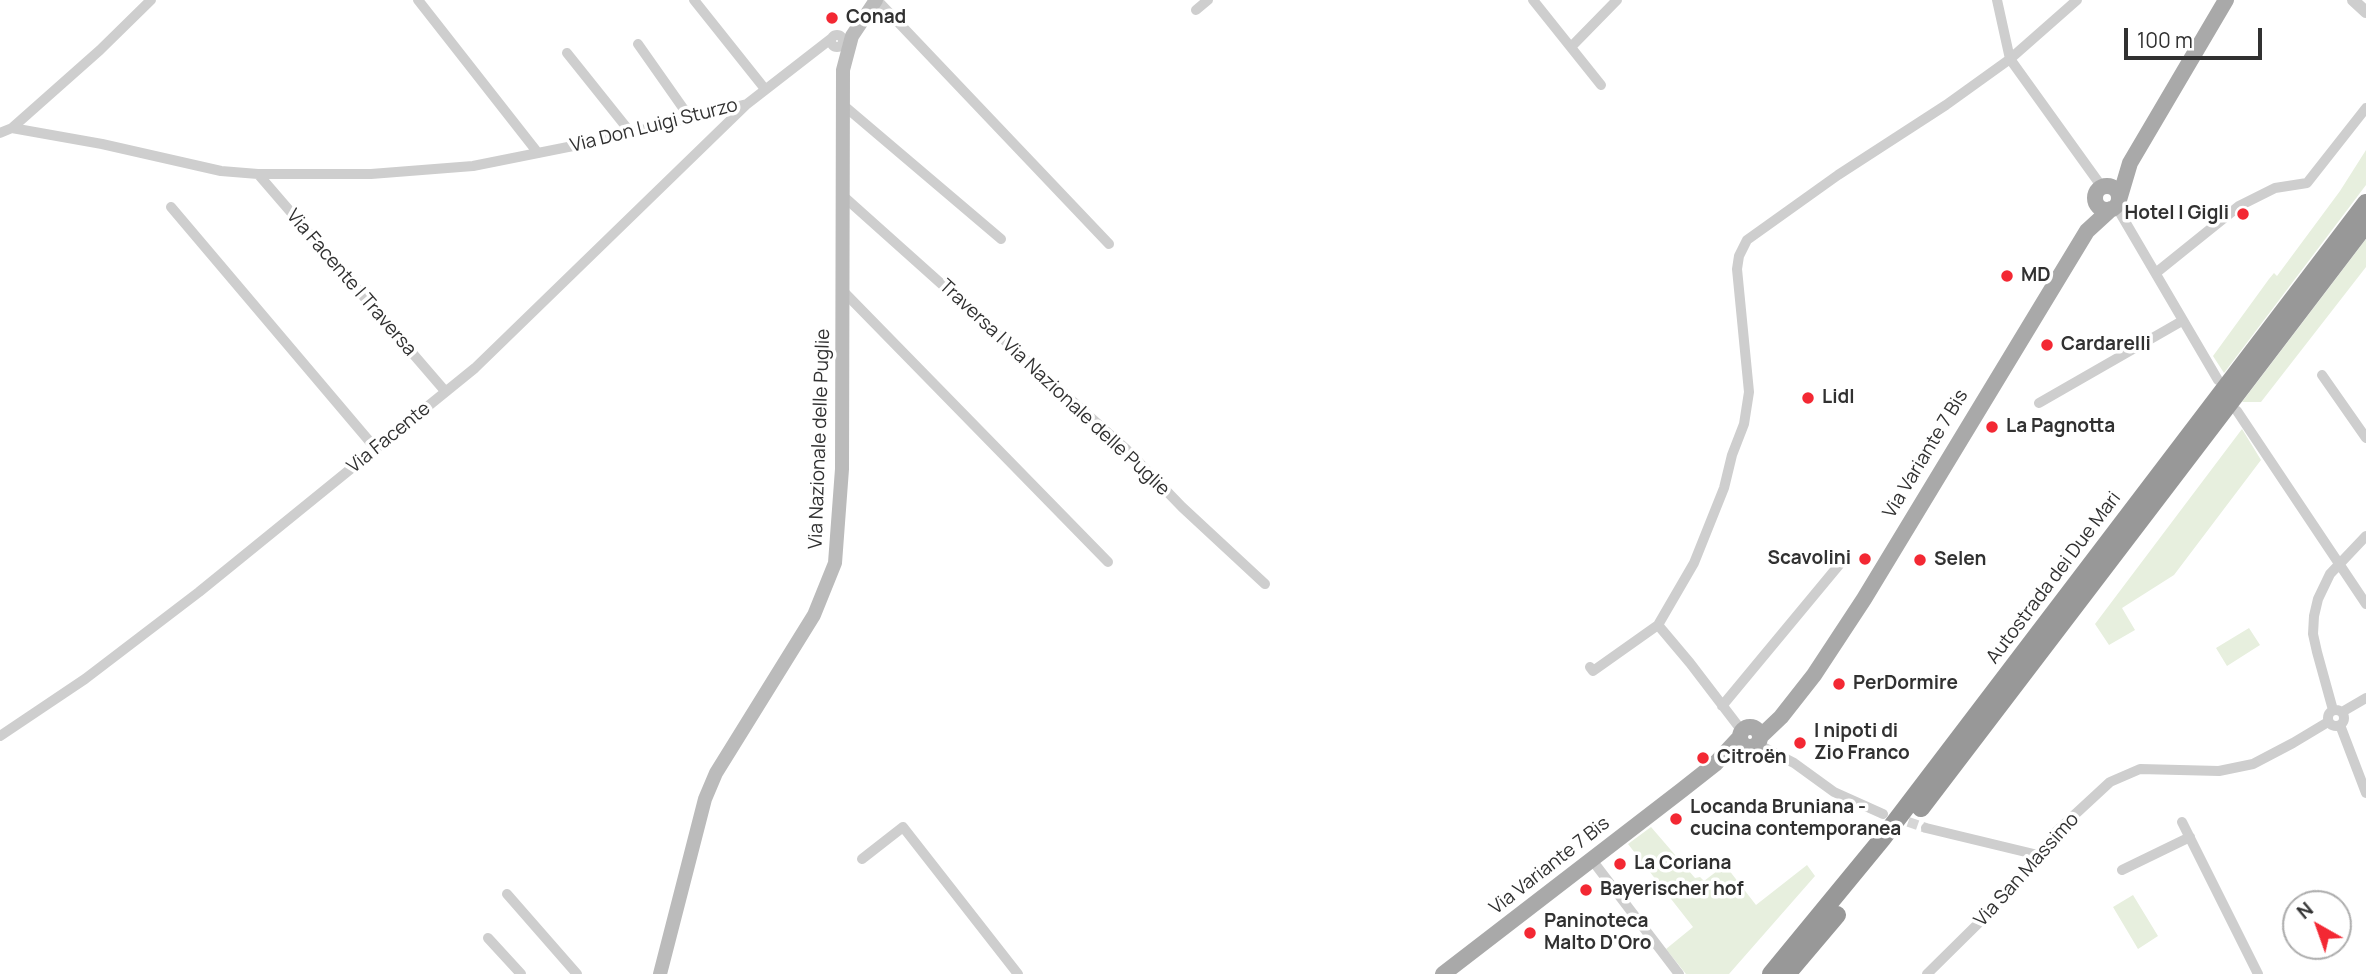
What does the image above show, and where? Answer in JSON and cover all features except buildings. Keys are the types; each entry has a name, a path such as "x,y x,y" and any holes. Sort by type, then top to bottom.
{"highway":[{"name":"Autostrada dei Due Mari","path":"1771,974 1882,839 2366,203"},
{"name":"Autostrada dei Due Mari","path":"1787,974 1892,847 2366,224"}],"main road":[{"name":"Via Nazionale delle Puglie","path":"660,974 705,799 716,773 814,615 835,563 842,468 841,104 844,63 858,25 877,0"},
{"path":"2115,205 2130,163 2226,0"},
{"path":"2101,191 2130,163"},
{"path":"2101,191 2114,188 2118,193 2115,205"},
{"name":"Via Variante 7 Bis","path":"1443,974 1750,737 1798,695 1864,599 2087,231 2101,191"},
{"name":"Via Variante 7 Bis","path":"2087,231 2115,205"}],"street":[{"path":"0,133 12,128 100,50 151,0"},
{"path":"418,0 538,153"},
{"path":"694,0 765,89"},
{"path":"877,0 1109,244"},
{"path":"1196,10 1208,0"},
{"path":"1533,0 1601,85"},
{"path":"1571,47 1618,0"},
{"path":"1997,0 2010,59 2101,191"},
{"path":"1590,667 1593,671 1658,625 1694,563 1724,488 1732,455 1744,424 1749,392 1737,269 1739,256 1747,240 2010,59 2077,0"},
{"path":"2353,0 2366,12"},
{"name":"Via Don Luigi Sturzo","path":"12,128 102,144 221,171 258,174 372,174 473,166 631,133 747,104 858,25"},
{"path":"835,40 844,63"},
{"path":"638,44 690,118"},
{"path":"567,53 631,133"},
{"name":"Via Facente","path":"0,736 85,679 200,592 475,368 747,104"},
{"path":"841,104 1001,239"},
{"path":"2157,272 2239,206 2275,188 2307,183 2366,108"},
{"name":"Via Facente I Traversa","path":"258,174 445,391"},
{"name":"Traversa I Via Nazionale delle Puglie","path":"841,194 1126,449 1265,584"},
{"path":"2115,205 2157,272 2182,321 2218,380"},
{"path":"171,206 376,449"},
{"path":"842,290 1108,562"},
{"path":"2039,403 2182,321"},
{"path":"2322,374 2366,438"},
{"path":"2237,411 2366,604"},
{"path":"2366,536 2325,581 2318,599 2313,634 2337,711 2344,719 2340,725 2332,726 2328,722 2329,713 2337,711 2366,698"},
{"path":"1722,706 1839,565"},
{"path":"1658,625 1750,737 1794,763 1834,792 1883,814"},
{"name":"Via San Massimo","path":"1927,974 2003,899 2057,831 2110,782 2140,769 2235,769 2272,755 2328,722"},
{"path":"2340,725 2366,793"},
{"path":"2182,821 2258,974"},
{"path":"862,859 903,827 1018,974"},
{"path":"1926,828 2038,855"},
{"path":"2122,870 2190,837"},
{"path":"1591,860 1679,974"},
{"path":"507,894 577,974"},
{"path":"488,938 521,974"}],"green space":[{"path":"2366,150 2366,185 2224,373 2213,356 2269,279 2274,273 2277,276 2340,191"},
{"path":"2366,239 2366,267 2261,402 2242,402"},
{"path":"2242,429 2261,460 2174,575 2122,608 2135,630 2109,645 2095,624"},
{"path":"2249,628 2260,645 2227,666 2216,648"},
{"path":"1651,827 1695,878 1700,877 1704,881 1725,865 1756,905 1807,865 1815,876 1729,974 1686,974 1666,949 1693,927 1628,844"},
{"path":"2133,895 2158,936 2138,949 2113,907"}],"tunnel":[{"path":"1894,817 1926,828"}],"place":[{"name":"Conad","path":"832,18"},
{"name":"Hotel I Gigli","path":"2243,214"},
{"name":"MD","path":"2007,276"},
{"name":"Cardarelli","path":"2047,345"},
{"name":"Lidl","path":"1808,398"},
{"name":"La Pagnotta","path":"1992,427"},
{"name":"Scavolini","path":"1865,559"},
{"name":"Selen","path":"1920,560"},
{"name":"PerDormire","path":"1839,684"},
{"name":"I nipoti di Zio Franco","path":"1800,743"},
{"name":"Citroën","path":"1703,758"},
{"name":"Locanda Bruniana - cucina contemporanea","path":"1676,819"},
{"name":"La Coriana","path":"1620,864"},
{"name":"Bayerischer hof","path":"1586,890"},
{"name":"Paninoteca Malto D'Oro","path":"1530,933"}]}
